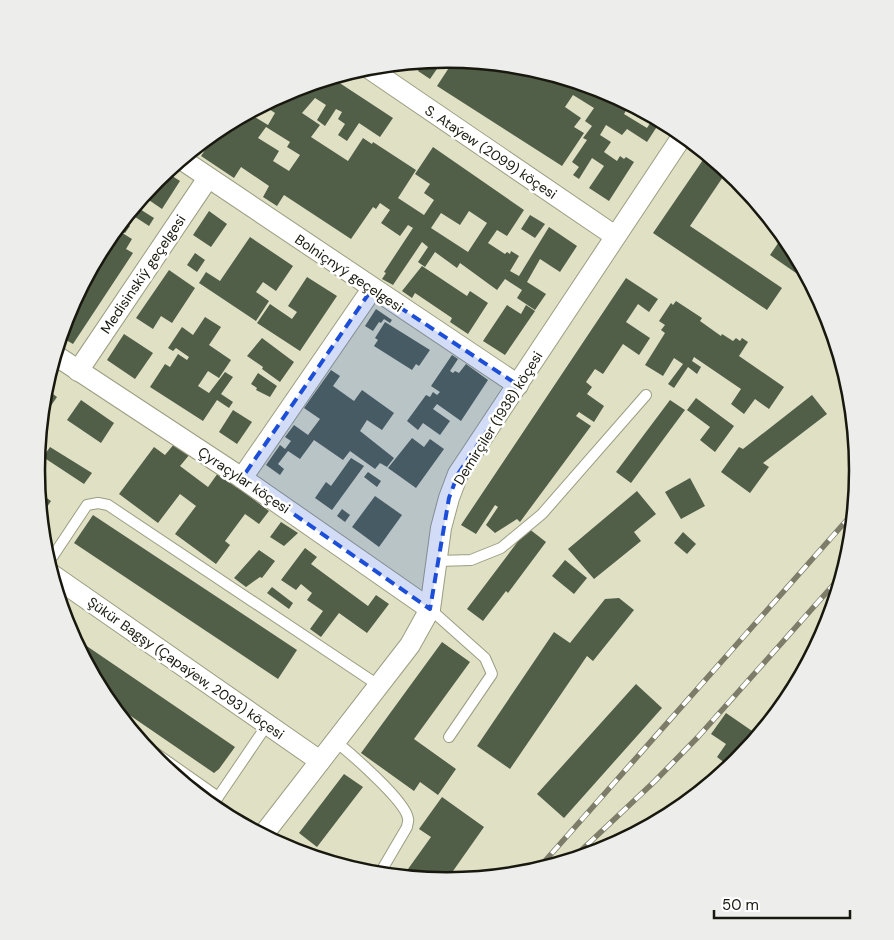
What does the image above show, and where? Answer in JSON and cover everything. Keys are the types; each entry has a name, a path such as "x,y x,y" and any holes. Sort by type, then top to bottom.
{"street":[{"name":"S. Ataýew (2099) köçesi","path":"378,74 615,236"},
{"name":"Demirçiler (1938) köçesi","path":"267,830 410,645 430,609 441,528 458,474 678,142"},
{"name":"Bolniçnyý geçelgesi","path":"187,163 372,289 518,385"},
{"name":"Medisinskiý geçelgesi","path":"78,370 208,178"},
{"path":"242,478 372,289"},
{"name":"Çyraçylar köçesi","path":"61,359 242,478 430,609"},
{"name":"Şükür Bagşy (Çapaýew, 2093) köçesi","path":"61,580 320,762"}],"lane":[{"path":"438,560 471,560 501,548 542,514 646,395"},
{"path":"54,554 87,506 98,503 108,505 378,685"},
{"path":"430,609 485,658 492,674 449,737"},
{"path":"192,781 218,797 267,725"},
{"path":"335,742 355,756 384,786 403,808 408,818 407,826 384,867"}],"highlighted area":[{"path":"372,289 518,385 458,474 449,498 430,609 242,478"}],"building":[{"path":"437,68 430,79 418,71 419,69"},
{"path":"449,68 499,71 576,89 625,109 626,110 624,114 647,128 650,123 656,127 647,142 627,129 622,135 606,125 600,135 611,142 604,152 617,161 620,156 634,162 609,201 589,188 604,166 592,158 579,179 573,175 579,167 572,162 587,140 583,138 592,126 585,121 594,108 573,95 565,107 581,118 574,127 584,133 562,166 437,86"},
{"path":"340,83 393,118 380,137 359,123 347,141 338,135 345,124 338,119 342,112 336,109 325,126 317,120 326,105 315,98 302,113 320,125 311,137 348,161 363,138 372,144 373,142 416,170 398,198 424,215 434,200 424,193 430,184 415,174 433,147 524,210 507,236 497,230 488,243 505,254 507,252 510,254 511,251 519,256 510,271 519,276 549,227 577,246 560,272 540,259 527,282 546,294 535,310 517,298 522,290 505,279 497,290 460,263 457,268 435,252 425,267 418,262 428,247 422,242 393,285 382,279 386,273 384,272 413,228 408,225 400,236 381,223 390,210 380,203 376,209 373,207 351,239 284,195 277,206 263,197 269,186 241,167 234,178 201,156 206,148 255,117 268,125 275,113 269,109 318,89","holes":["266,127 290,142 287,147 300,155 289,171 273,161 279,151 258,138","469,211 487,223 468,252 431,228 441,213 460,225"]},
{"path":"703,160 722,178 690,226 782,288 767,310 653,233"},
{"path":"173,177 180,181 162,209 149,200"},
{"path":"141,210 154,218 149,226 135,217"},
{"path":"209,211 227,224 211,247 193,235"},
{"path":"530,215 545,224 535,238 521,229"},
{"path":"128,225 130,226 125,233 123,232"},
{"path":"123,233 132,239 126,249 133,253 73,344 66,340 86,292"},
{"path":"250,237 293,266 276,291 263,282 256,292 269,301 256,321 199,283 206,272 220,281"},
{"path":"778,243 797,272 796,273 770,255"},
{"path":"195,253 205,260 197,272 187,265"},
{"path":"422,266 467,296 470,291 488,303 468,334 450,322 452,318 415,293 412,298 402,291"},
{"path":"169,270 195,288 172,323 161,316 153,329 136,318"},
{"path":"307,277 337,296 300,351 257,323 270,304 292,319 297,312 288,306"},
{"path":"626,278 658,299 649,312 638,304 626,322 650,338 639,355 623,344 603,374 595,369 586,382 592,387 587,394 604,406 594,422 579,412 576,416 591,426 520,522 517,519 495,533 486,525 498,507 495,505 476,534 461,525"},
{"path":"676,301 702,318 700,321 721,336 722,334 733,341 736,338 740,341 742,338 748,342 739,356 784,387 769,409 755,399 744,414 731,404 741,389 694,357 692,361 701,367 697,374 688,367 674,388 668,384 683,364 674,358 663,376 645,365 665,333 661,330 665,325 659,321 671,303 673,305"},
{"path":"507,305 521,314 526,305 535,311 505,355 483,341"},
{"path":"376,309 392,320 390,323 384,319 381,323 379,322 373,331 365,326"},
{"path":"205,317 221,327 209,345 231,360 219,378 208,371 198,386 209,393 225,372 233,377 221,394 233,402 229,408 217,400 203,421 150,387 165,364 170,367 178,354 187,360 189,357 176,348 173,351 168,348 182,327 193,335"},
{"path":"385,322 430,350 419,366 416,364 412,370 374,346 378,340 375,338"},
{"path":"124,334 153,353 135,379 107,360"},
{"path":"262,338 294,362 280,382 247,356"},
{"path":"452,355 458,359 450,371 459,373 466,364 488,380 461,421 437,404 433,409 450,421 440,435 423,423 418,430 407,421 426,395 430,397 433,392 437,395 440,392 431,386"},
{"path":"331,370 340,376 333,386 354,401 362,390 394,413 382,430 367,420 360,431 394,458 387,467 380,463 375,469 350,451 343,460 314,440 300,459 288,451 278,464 284,469 280,475 266,465 280,445 285,449 291,441 285,437 294,425 308,435 320,419 304,408"},
{"path":"258,373 277,386 270,397 256,390 257,388 251,384"},
{"path":"53,394 57,397 50,407"},
{"path":"812,395 827,414 763,463 769,467 750,493 721,472 739,447 743,449"},
{"path":"696,398 734,426 715,452 700,440 710,427 687,410"},
{"path":"81,400 114,423 101,443 67,420"},
{"path":"670,400 685,410 631,483 616,472"},
{"path":"233,410 252,422 237,444 219,432"},
{"path":"412,438 424,447 430,439 444,449 416,488 388,468"},
{"path":"175,443 190,454 180,466 208,487 218,473 269,511 259,524 245,514 225,541 230,545 216,564 175,534 196,506 180,494 158,523 119,494 154,447 165,455"},
{"path":"50,447 92,473 84,484 45,459 46,453"},
{"path":"351,458 364,466 332,510 315,498 326,482 331,486"},
{"path":"368,472 381,481 377,487 364,477"},
{"path":"690,478 705,506 681,519 665,492"},
{"path":"637,491 656,514 634,532 641,541 594,579 568,549"},
{"path":"375,496 402,515 379,547 352,527"},
{"path":"46,498 51,501 47,507"},
{"path":"342,509 350,515 345,522 337,516"},
{"path":"93,515 297,650 278,679 74,543"},
{"path":"281,522 298,533 284,546 270,537"},
{"path":"528,528 546,542 508,593 506,591 483,621 467,609"},
{"path":"683,532 696,544 687,554 674,543"},
{"path":"305,548 317,557 311,564 368,606 376,595 389,604 367,633 339,613 321,637 310,629 323,611 307,600 312,593 301,584 296,590 281,580"},
{"path":"259,550 275,561 262,578 260,577 246,587 234,578"},
{"path":"565,560 587,578 574,594 552,576"},
{"path":"272,587 293,603 289,609 267,593"},
{"path":"619,598 634,610 593,661 587,656 510,769 477,746 554,632 570,643 605,599"},
{"path":"442,642 470,662 414,739 456,769 438,795 420,782 414,791 361,753"},
{"path":"85,645 235,747 214,773 127,713 99,671"},
{"path":"636,684 662,708 564,818 537,794"},
{"path":"726,713 752,731 723,762 717,757 726,744 711,734"},
{"path":"344,774 363,787 317,847 299,833"},
{"path":"442,797 484,827 452,872 447,872 407,870 431,837 419,829"}],"railway":[{"path":"547,859 846,521"},
{"path":"584,848 655,781 698,737 831,587"}]}
